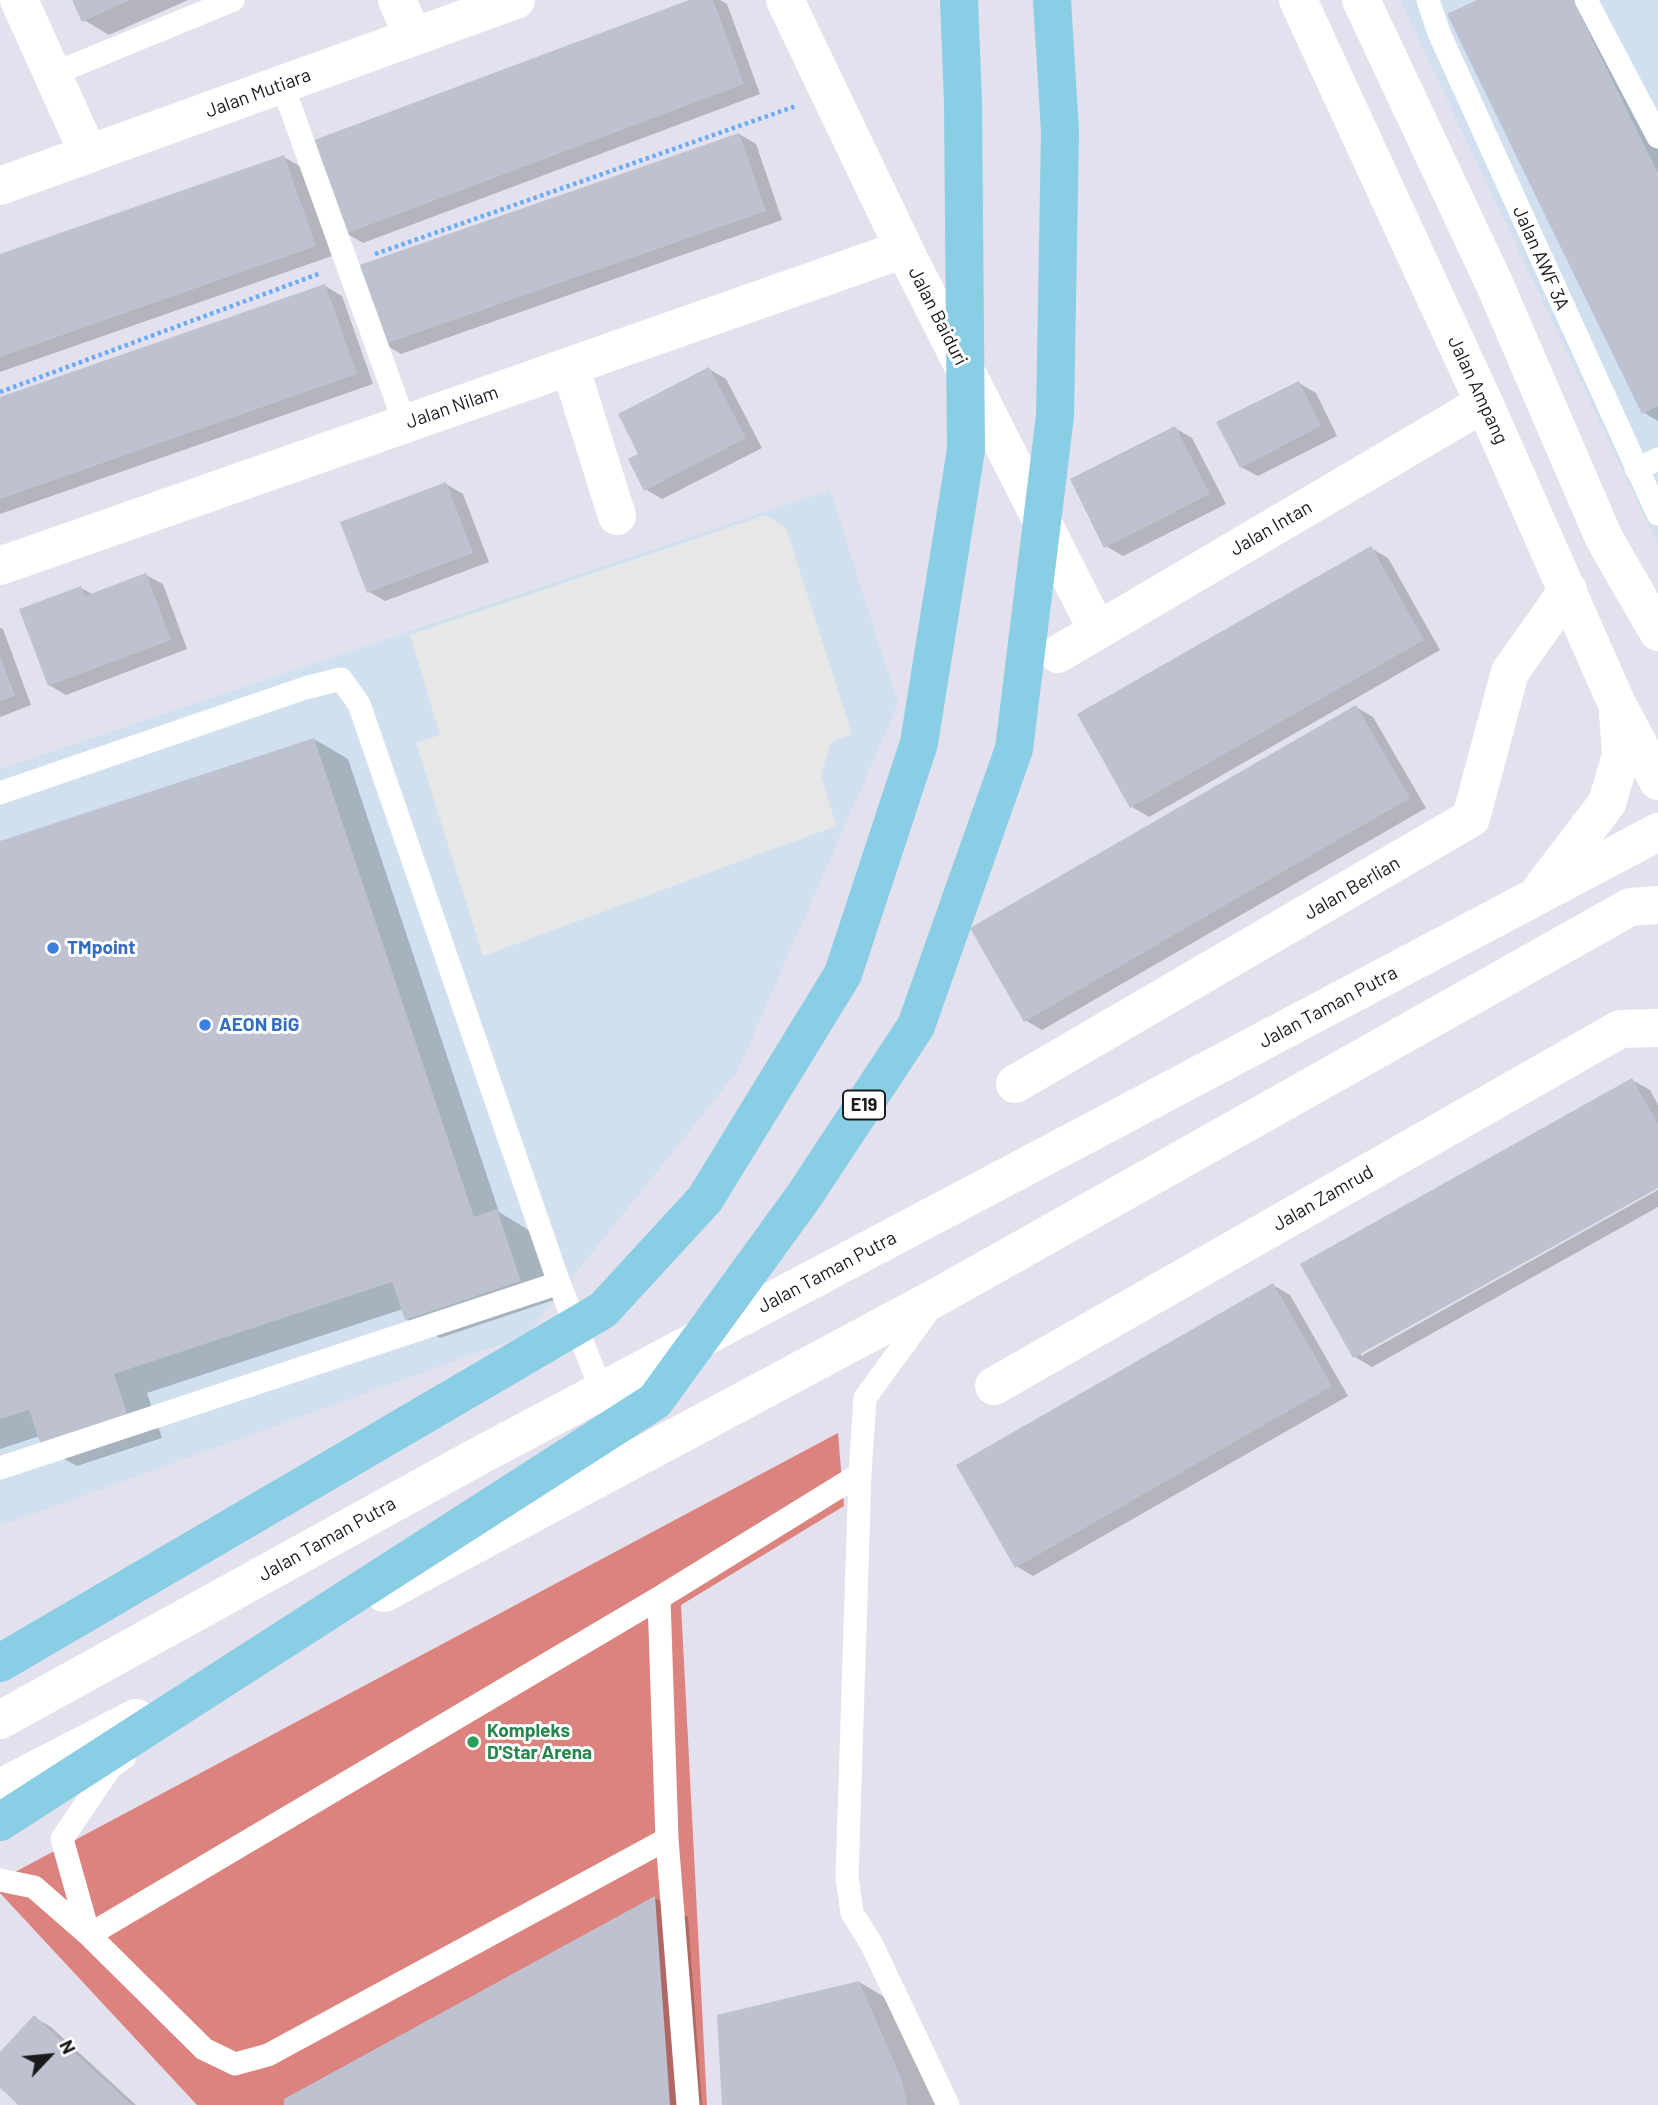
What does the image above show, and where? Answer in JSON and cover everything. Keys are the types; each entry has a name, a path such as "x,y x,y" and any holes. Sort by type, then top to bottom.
{"highway":[{"path":"0,1663 603,1310 705,1199 843,974 919,743 966,450 963,102 959,0"},
{"name":"E19","path":"0,1822 654,1401 804,1196 916,1026 1014,749 1055,416 1060,131 1052,0"}],"street":[{"path":"19,0 88,153"},
{"path":"397,0 413,37"},
{"name":"Jalan Mutiara","path":"0,186 516,0"},
{"name":"Jalan Baiduri","path":"785,0 904,250 1097,630"},
{"name":"Jalan Ampang","path":"1298,0 1484,402 1617,704 1658,781"},
{"path":"1361,0 1494,283 1604,538 1658,632"},
{"name":"Jalan Nilam","path":"0,566 904,250"},
{"path":"570,366 617,516"},
{"name":"Jalan Intan","path":"1058,654 1484,402"},
{"name":"Jalan Berlian","path":"1015,1084 1471,818 1510,672 1568,590"},
{"path":"1536,897 1607,803 1621,756 1617,704"},
{"name":"Jalan Taman Putra","path":"0,1720 463,1464 1658,832"},
{"path":"0,1788 115,1728 268,1654 630,1463 939,1296 1644,906"},
{"name":"Jalan Zamrud","path":"994,1386 1620,1029 1658,1028"}],"lane":[{"path":"53,74 233,0"},
{"name":"Jalan AWF 3A","path":"1428,0 1440,33 1658,514"},
{"path":"1586,0 1658,137"},
{"path":"282,84 405,424"},
{"path":"1636,469 1658,459"},
{"path":"0,793 305,688 341,679 359,704 559,1283 630,1463"},
{"path":"0,1468 559,1283"},
{"path":"939,1296 865,1398 860,1474 847,1877 852,1913 871,1943 948,2105"},
{"path":"89,1935 659,1598 860,1474"},
{"path":"659,1598 667,1839 688,2105"},
{"path":"89,1935 62,1839 110,1768 268,1654"},
{"path":"0,1880 34,1887 89,1935 204,2049 235,2064 268,2055 667,1839"}],"path":[{"path":"0,392 345,264 830,95"}],"shaded area":[{"path":"1400,0 1658,0 1658,545"},
{"path":"830,490 898,704 737,1072 526,1335 0,1526 0,769"},
{"path":"765,515 786,528 852,734 831,742 821,775 836,826 483,956 416,743 440,735 410,635"},
{"name":"Kompleks D'Star Arena","path":"838,1433 844,1506 681,1605 707,2105 197,2105 0,1893 0,1880"}],"building":[{"path":"72,0 130,0 82,22"},
{"path":"689,0 713,0 744,84 345,234 309,142"},
{"path":"1477,0 1573,0 1658,173 1658,406 1642,414 1447,14"},
{"path":"739,133 766,211 382,345 354,267"},
{"path":"284,155 316,246 0,357 0,254"},
{"path":"325,284 357,374 0,499 0,397"},
{"path":"709,367 746,438 644,491 628,459 638,454 618,414"},
{"path":"1299,381 1321,426 1240,468 1216,422"},
{"path":"1175,426 1210,494 1104,548 1070,479"},
{"path":"446,482 473,553 367,593 340,522"},
{"path":"1371,546 1424,640 1130,808 1077,714"},
{"path":"146,573 171,640 48,686 19,609 81,586 85,596"},
{"path":"0,655 15,696 0,701"},
{"path":"1356,705 1410,798 1024,1022 970,928"},
{"name":"AEON BiG","path":"314,738 474,1217 497,1209 521,1281 405,1320 392,1282 114,1374 129,1419 42,1448 29,1410 0,1419 0,841"},
{"path":"1632,1078 1658,1124 1658,1188 1353,1358 1300,1264"},
{"path":"1273,1283 1332,1386 1015,1568 956,1465"},
{"path":"655,1896 670,2105 284,2105 284,2099"},
{"path":"859,1981 902,2080 907,2105 722,2105 717,2015"},
{"path":"34,2015 132,2105 18,2105 0,2088 0,2052"}],"place":[{"name":"TMpoint","path":"53,948"},
{"name":"AEON BiG","path":"205,1025"},
{"name":"Kompleks D'Star Arena","path":"473,1742"}]}
